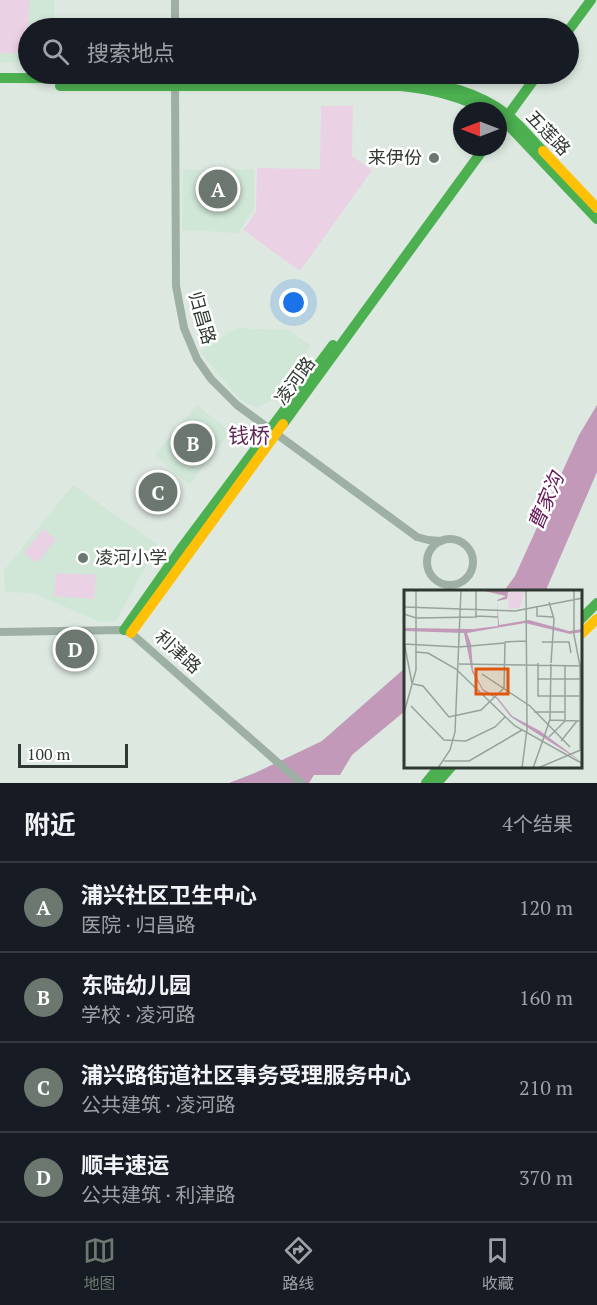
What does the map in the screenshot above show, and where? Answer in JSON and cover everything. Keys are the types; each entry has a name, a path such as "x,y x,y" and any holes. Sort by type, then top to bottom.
{"street":[{"path":"174,18 175,0"},
{"path":"570,18 584,0"},
{"path":"578,18 591,0"},
{"name":"五莲路","path":"0,78 18,78"},
{"name":"五莲路","path":"0,85 29,84"},
{"name":"归昌路","path":"175,84 177,297 184,328 192,349 211,379 237,405 417,537 428,540 459,540 469,547 474,565 469,576 460,584 448,585 432,577 423,547 417,537"},
{"name":"五莲路","path":"324,84 413,87 456,96 469,102"},
{"name":"五莲路","path":"443,84 480,98 484,102"},
{"path":"507,109 523,84"},
{"path":"507,111 530,84"},
{"name":"五莲路","path":"507,124 597,208"},
{"name":"五莲路","path":"507,124 597,219"},
{"name":"凌河路","path":"274,432 470,156"},
{"name":"凌河路","path":"128,632 180,550 274,432 478,156"},
{"path":"427,559 432,548 441,540"},
{"path":"582,618 597,603"},
{"path":"582,633 597,619"},
{"path":"0,632 128,632"},
{"name":"利津路","path":"128,632 301,783"},
{"path":"426,783 438,768"},
{"path":"437,783 450,768"}],"shaded area":[{"path":"0,0 54,0 54,18 18,18 18,62 0,62"},
{"path":"0,0 29,0 29,18 18,18 18,53 0,53"},
{"path":"321,106 353,106 352,156 372,170 300,271 243,230 256,212 257,168 320,169"},
{"path":"254,169 254,208 238,233 182,230 183,170"},
{"path":"236,328 289,330 311,346 275,400 256,407 240,400 200,352"},
{"path":"197,405 230,432 189,485 155,455"},
{"name":"曹家沟","path":"597,405 597,472 546,590 505,590 515,576 579,435"},
{"name":"凌河小学","path":"73,485 158,545 115,622 98,621 35,594 5,591 4,570"},
{"path":"43,529 56,539 37,563 24,553"},
{"path":"56,573 96,575 94,599 54,596"},
{"path":"404,669 404,712 352,755 340,775 314,775 309,783 229,783 322,741"}],"traffic: fast":[{"path":"578,18 591,0"},
{"path":"0,78 18,78"},
{"path":"436,84 472,95 498,108 523,129 543,151"},
{"path":"507,117 531,84"},
{"path":"60,86 401,86 446,94 469,102"},
{"path":"507,125 597,219"},
{"path":"283,424 478,156"},
{"path":"124,630 180,550 333,345"},
{"path":"582,618 597,603"},
{"path":"426,783 438,768"},
{"path":"437,783 450,768"}],"traffic: slow":[{"path":"543,151 597,208"},
{"path":"131,633 283,424"},
{"path":"582,633 597,619"}],"place":[{"name":"来伊份","path":"434,158"},
{"name":"浦兴社区卫生中心","path":"218,189"},
{"name":"东陆幼儿园","path":"193,443"},
{"name":"浦兴路街道社区事务受理服务中心","path":"158,492"},
{"name":"凌河小学","path":"83,558"},
{"name":"顺丰速运","path":"75,649"}],"district":[{"name":"钱桥","path":"249,436"}]}
